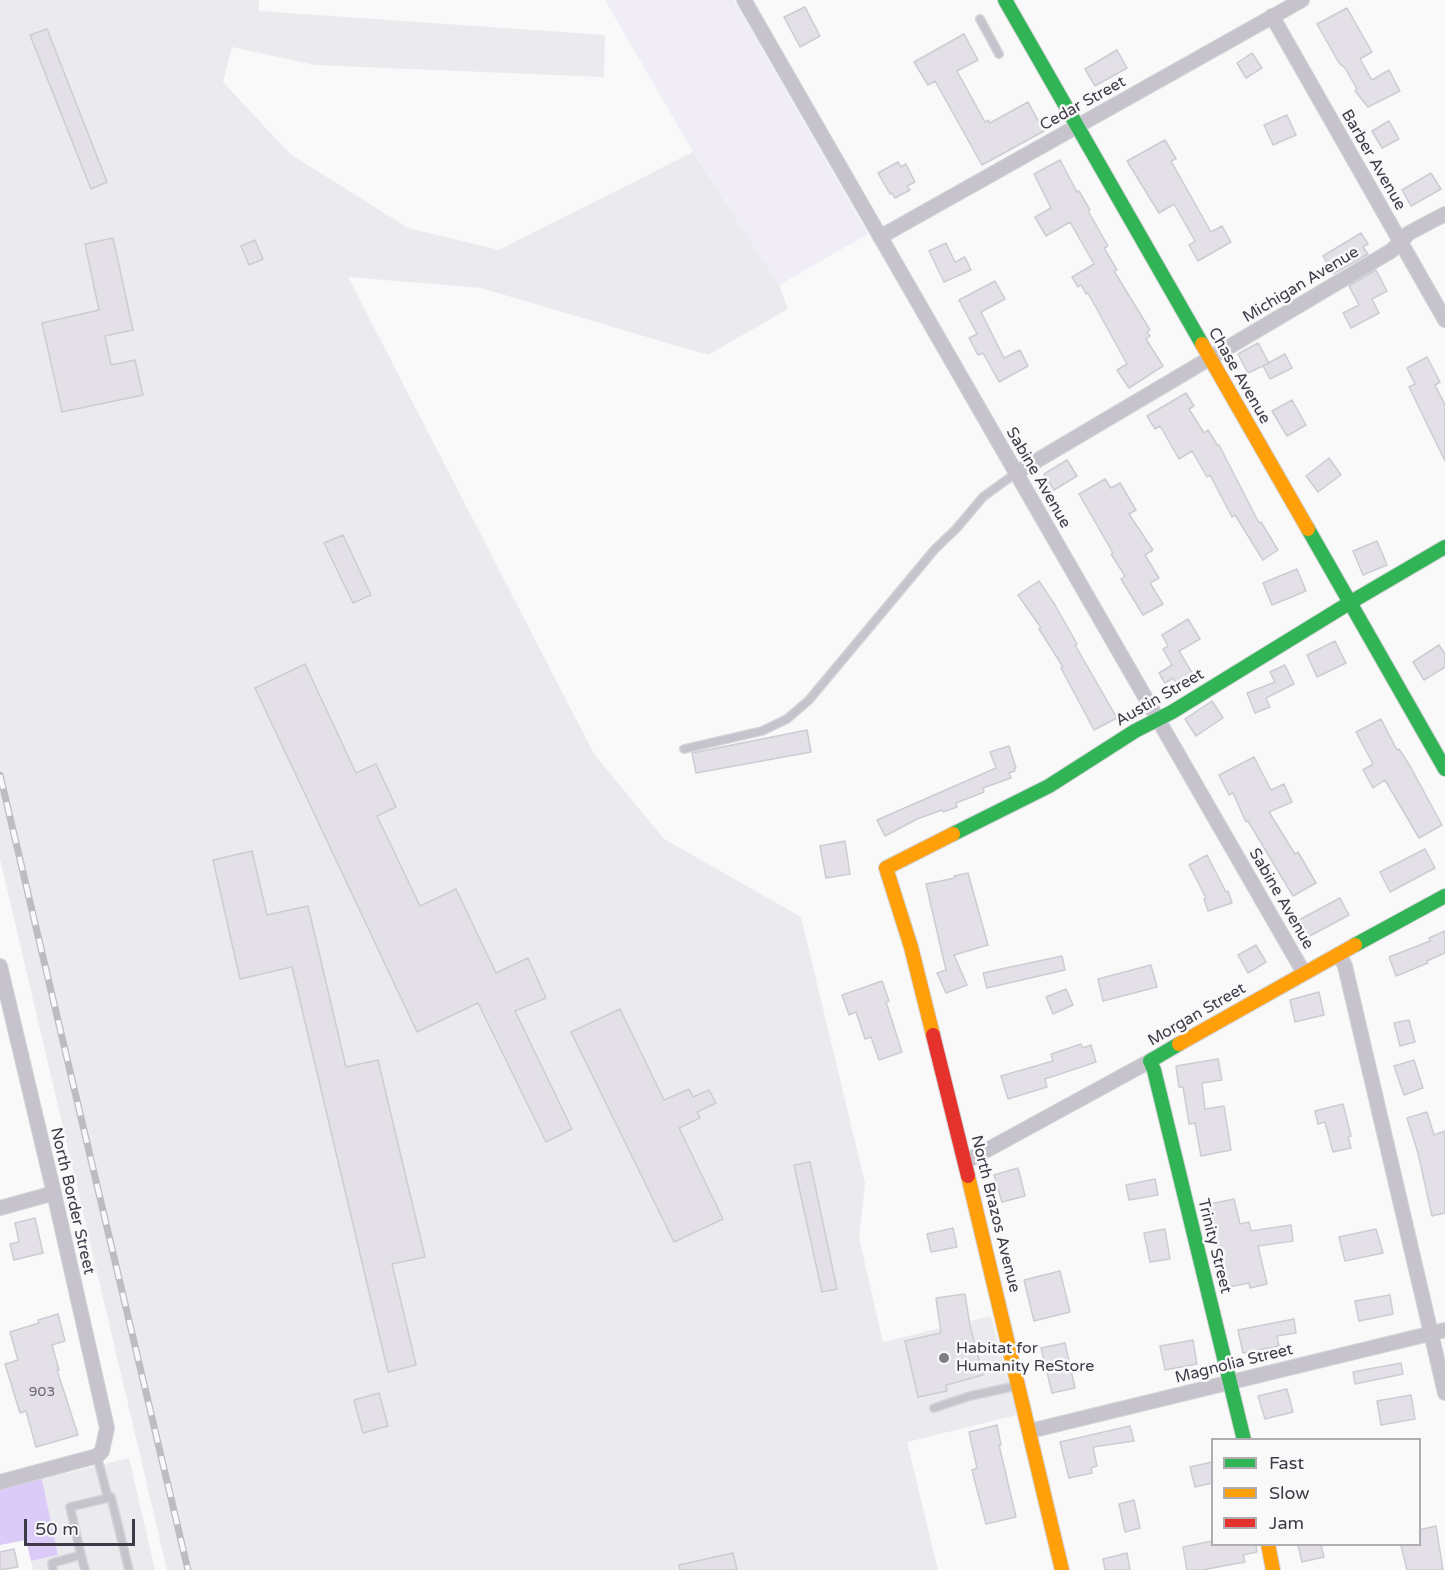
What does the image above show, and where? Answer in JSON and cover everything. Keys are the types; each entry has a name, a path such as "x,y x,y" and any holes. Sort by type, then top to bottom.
{"street":[{"name":"Sabine Avenue","path":"744,0 1304,973"},
{"name":"Chase Avenue","path":"1005,0 1445,769"},
{"name":"Cedar Street","path":"880,237 1302,0"},
{"name":"Barber Avenue","path":"1272,16 1445,320"},
{"name":"Michigan Avenue","path":"1016,473 1391,251 1409,233 1445,213"},
{"name":"Austin Street","path":"886,868 1049,786 1157,718 1172,712 1445,547"},
{"name":"North Brazos Avenue","path":"886,868 911,947 965,1162 1062,1570"},
{"name":"Morgan Street","path":"965,1162 1150,1062 1304,973 1445,896"},
{"name":"Sabine Avenue","path":"1339,954 1345,966 1438,1332 1445,1393"},
{"name":"North Border Street","path":"0,968 107,1428 105,1443 97,1456"},
{"name":"Trinity Street","path":"1150,1062 1154,1070 1244,1438"},
{"path":"0,1208 54,1193"},
{"name":"Magnolia Street","path":"1030,1431 1438,1332"},
{"path":"0,1482 97,1456"},
{"path":"1268,1546 1273,1570"}],"lane":[{"path":"980,19 999,54"},
{"path":"684,749 762,731 787,719 809,699 935,549 956,529 983,497 1016,473"},
{"path":"934,1408 970,1396 1019,1385"},
{"path":"97,1456 108,1498"},
{"path":"85,1570 70,1507 111,1497 129,1570"},
{"path":"53,1570 52,1563 81,1555"}],"shaded area":[{"path":"0,0 259,0 259,11 605,35 604,77 315,65 232,47 223,82 290,154 408,228 499,250 693,152 779,285 788,309 708,355 481,288 348,277 594,754 664,839 801,917 865,1183 859,1238 883,1342 991,1316 1017,1415 907,1442 938,1570 167,1570 0,859"},
{"path":"605,0 734,0 868,234 779,285 693,152"},
{"path":"129,1458 155,1570 33,1570 31,1561 58,1555 42,1479"},
{"path":"42,1479 58,1555 31,1561 26,1540 0,1545 0,1489"}],"building":[{"path":"805,7 820,36 800,47 784,17"},
{"path":"1347,8 1372,52 1360,59 1372,80 1389,70 1400,91 1368,107 1355,91 1357,89 1317,24"},
{"path":"47,29 107,182 91,189 30,35"},
{"path":"964,34 978,60 957,71 985,122 988,120 990,123 1028,102 1044,131 982,165 935,81 928,85 914,62"},
{"path":"1117,50 1127,68 1095,86 1085,69"},
{"path":"1252,53 1262,68 1246,78 1237,63"},
{"path":"1287,115 1296,135 1273,145 1264,125"},
{"path":"1389,121 1399,139 1382,148 1372,131"},
{"path":"1165,140 1176,159 1171,161 1211,232 1222,226 1231,242 1198,261 1189,245 1195,241 1174,204 1159,213 1127,161"},
{"path":"1060,160 1077,192 1079,191 1090,210 1088,211 1108,246 1104,248 1117,270 1114,271 1150,330 1147,332 1150,336 1146,339 1163,366 1129,388 1117,370 1127,364 1088,293 1086,294 1081,285 1078,287 1072,277 1094,264 1070,222 1046,236 1035,217 1051,208 1034,174"},
{"path":"898,162 901,167 906,164 915,182 907,186 910,190 895,198 892,193 890,194 878,173"},
{"path":"1431,173 1441,189 1411,206 1402,190"},
{"path":"1361,233 1368,244 1363,247 1368,254 1333,274 1323,256"},
{"path":"113,238 133,330 105,336 111,365 135,360 143,395 62,412 42,323 99,310 85,244"},
{"path":"255,240 263,259 249,265 241,246"},
{"path":"946,243 955,262 965,257 971,270 944,282 929,251"},
{"path":"1376,270 1387,291 1372,299 1379,313 1351,328 1343,313 1359,305 1349,286"},
{"path":"995,281 1005,299 981,312 1004,358 1020,350 1028,366 999,382 983,353 978,355 969,338 977,334 959,300"},
{"path":"1258,343 1269,363 1248,373 1238,354"},
{"path":"1285,354 1292,368 1270,379 1263,366"},
{"path":"1427,357 1440,382 1435,385 1445,405 1445,461 1409,387 1415,384 1407,368"},
{"path":"1186,393 1194,406 1189,409 1204,433 1208,430 1219,445 1259,523 1261,522 1278,550 1263,560 1235,515 1232,517 1210,475 1207,477 1192,451 1179,459 1160,426 1155,429 1147,416"},
{"path":"1292,400 1306,425 1287,436 1272,411"},
{"path":"1329,458 1341,475 1318,492 1306,476"},
{"path":"1067,460 1077,476 1054,490 1044,474"},
{"path":"1105,479 1111,488 1120,483 1136,510 1129,514 1153,550 1145,555 1159,578 1150,583 1163,604 1143,615 1121,579 1125,576 1079,494"},
{"path":"343,535 371,595 353,603 324,543"},
{"path":"1377,541 1387,565 1363,575 1353,551"},
{"path":"1297,569 1306,591 1272,605 1263,583"},
{"path":"1039,581 1055,605 1117,718 1094,730 1061,668 1063,667 1039,629 1041,628 1018,595"},
{"path":"1188,619 1200,639 1179,651 1194,676 1178,686 1173,678 1165,683 1159,673 1172,665 1163,649 1168,646 1162,635"},
{"path":"1335,641 1346,663 1317,677 1307,655"},
{"path":"1439,645 1445,654 1445,667 1424,680 1413,662"},
{"path":"305,664 356,773 376,764 396,807 377,816 420,906 456,889 496,973 528,958 546,998 515,1011 572,1129 546,1142 478,1003 417,1032 255,688"},
{"path":"1285,665 1294,684 1266,698 1270,707 1255,713 1247,693 1275,682 1270,672"},
{"path":"1212,701 1223,718 1196,736 1185,719"},
{"path":"1381,719 1442,825 1419,838 1385,780 1373,788 1363,770 1373,764 1356,732"},
{"path":"807,730 811,752 696,773 692,753"},
{"path":"1009,746 1016,768 1015,771 1009,773 1011,778 983,788 984,792 956,803 957,807 917,819 885,836 877,820 996,768 990,752"},
{"path":"1254,757 1271,790 1284,784 1292,802 1269,812 1295,854 1298,852 1316,883 1293,896 1248,821 1246,822 1233,793 1229,795 1219,775"},
{"path":"845,841 850,874 826,878 820,846"},
{"path":"1425,849 1435,868 1390,892 1380,872"},
{"path":"252,851 267,915 308,906 346,1067 378,1060 425,1257 392,1264 416,1365 388,1372 292,967 240,979 213,860"},
{"path":"1207,855 1226,892 1228,891 1232,903 1208,911 1204,899 1206,898 1189,865"},
{"path":"968,873 988,945 954,955 967,985 946,993 937,973 946,970 926,884"},
{"path":"1340,898 1349,915 1306,938 1297,921"},
{"path":"1445,931 1445,953 1427,961 1428,963 1396,976 1389,957 1430,941 1429,938"},
{"path":"1256,945 1266,962 1248,973 1238,955"},
{"path":"1062,956 1065,970 987,988 983,973"},
{"path":"1151,965 1157,987 1103,1001 1098,979"},
{"path":"882,981 889,1001 886,1002 902,1052 879,1060 871,1037 865,1039 856,1012 849,1015 842,995"},
{"path":"1066,989 1073,1005 1053,1014 1046,997"},
{"path":"1319,992 1324,1015 1295,1022 1290,1000"},
{"path":"620,1009 664,1100 689,1089 693,1097 709,1090 716,1103 697,1112 700,1118 679,1128 723,1219 674,1242 571,1032"},
{"path":"1409,1020 1415,1042 1400,1046 1394,1023"},
{"path":"1081,1044 1083,1048 1091,1045 1096,1062 1045,1079 1047,1087 1008,1099 1001,1076 1053,1061 1051,1054"},
{"path":"1218,1059 1222,1080 1202,1083 1205,1109 1224,1106 1231,1150 1201,1156 1195,1123 1189,1124 1183,1087 1179,1087 1176,1066"},
{"path":"1414,1060 1423,1088 1404,1095 1394,1066"},
{"path":"1343,1104 1351,1136 1348,1137 1351,1148 1333,1152 1325,1122 1318,1124 1315,1111"},
{"path":"1427,1112 1434,1135 1445,1131 1445,1213 1432,1216 1418,1153 1407,1118"},
{"path":"810,1162 837,1289 822,1292 794,1165"},
{"path":"1018,1168 1025,1196 1002,1202 994,1175"},
{"path":"1155,1179 1158,1195 1129,1200 1126,1185"},
{"path":"1234,1199 1240,1224 1249,1222 1251,1231 1291,1225 1293,1241 1258,1246 1267,1284 1250,1288 1249,1283 1229,1287 1214,1230 1216,1230 1210,1204"},
{"path":"35,1218 43,1253 14,1260 10,1244 19,1242 15,1223"},
{"path":"953,1228 957,1247 931,1252 927,1234"},
{"path":"1165,1229 1170,1259 1150,1262 1144,1233"},
{"path":"1376,1229 1383,1253 1345,1261 1339,1237"},
{"path":"1060,1271 1070,1312 1034,1321 1024,1280"},
{"name":"Habitat for Humanity ReStore","path":"965,1294 970,1326 983,1375 946,1385 947,1391 918,1397 905,1341 941,1333 936,1298"},
{"path":"1390,1295 1393,1314 1359,1321 1355,1301"},
{"path":"58,1314 65,1341 52,1345 59,1370 57,1370 78,1435 36,1447 26,1411 20,1413 5,1364 18,1360 10,1332"},
{"path":"1294,1319 1296,1333 1277,1336 1279,1346 1243,1353 1238,1330"},
{"path":"1193,1340 1197,1364 1165,1370 1160,1346"},
{"path":"1065,1343 1075,1388 1052,1393 1041,1348"},
{"path":"1401,1363 1403,1374 1355,1384 1353,1372"},
{"path":"1287,1389 1293,1412 1265,1419 1258,1396"},
{"path":"379,1393 388,1426 363,1433 354,1400"},
{"path":"1411,1395 1415,1419 1381,1425 1377,1401"},
{"path":"997,1425 1001,1445 999,1445 1016,1517 986,1524 972,1470 977,1468 969,1432"},
{"path":"1130,1426 1134,1441 1093,1447 1097,1466 1091,1468 1092,1473 1069,1478 1060,1442"},
{"path":"1211,1462 1211,1483 1195,1487 1190,1467"},
{"path":"1134,1500 1140,1528 1125,1532 1119,1504"},
{"path":"1436,1526 1443,1570 1407,1570 1401,1546 1421,1546 1421,1530"},
{"path":"1211,1541 1211,1546 1256,1546 1257,1552 1243,1555 1245,1562 1202,1570 1187,1570 1183,1547"},
{"path":"1298,1546 1321,1546 1324,1557 1302,1562"},
{"path":"14,1549 18,1567 0,1570 0,1552"},
{"path":"733,1553 737,1570 680,1570 679,1565"},
{"path":"1127,1553 1130,1570 1105,1570 1103,1559"}],"railway":[{"path":"0,775 188,1570"}],"traffic: fast":[{"path":"1005,0 1202,344"},
{"path":"1308,529 1445,769"},
{"path":"953,834 1049,786 1135,731 1172,712 1445,547"},
{"path":"1355,945 1445,896"},
{"path":"1179,1044 1150,1061 1244,1438"}],"traffic: slow":[{"path":"1202,344 1308,529"},
{"path":"933,1035 911,947 886,868 953,834"},
{"path":"1179,1044 1355,945"},
{"path":"968,1176 1062,1570"},
{"path":"1268,1546 1273,1570"}],"traffic: jam":[{"path":"933,1035 968,1176"}],"place":[{"name":"Habitat for Humanity ReStore","path":"944,1358"}]}
